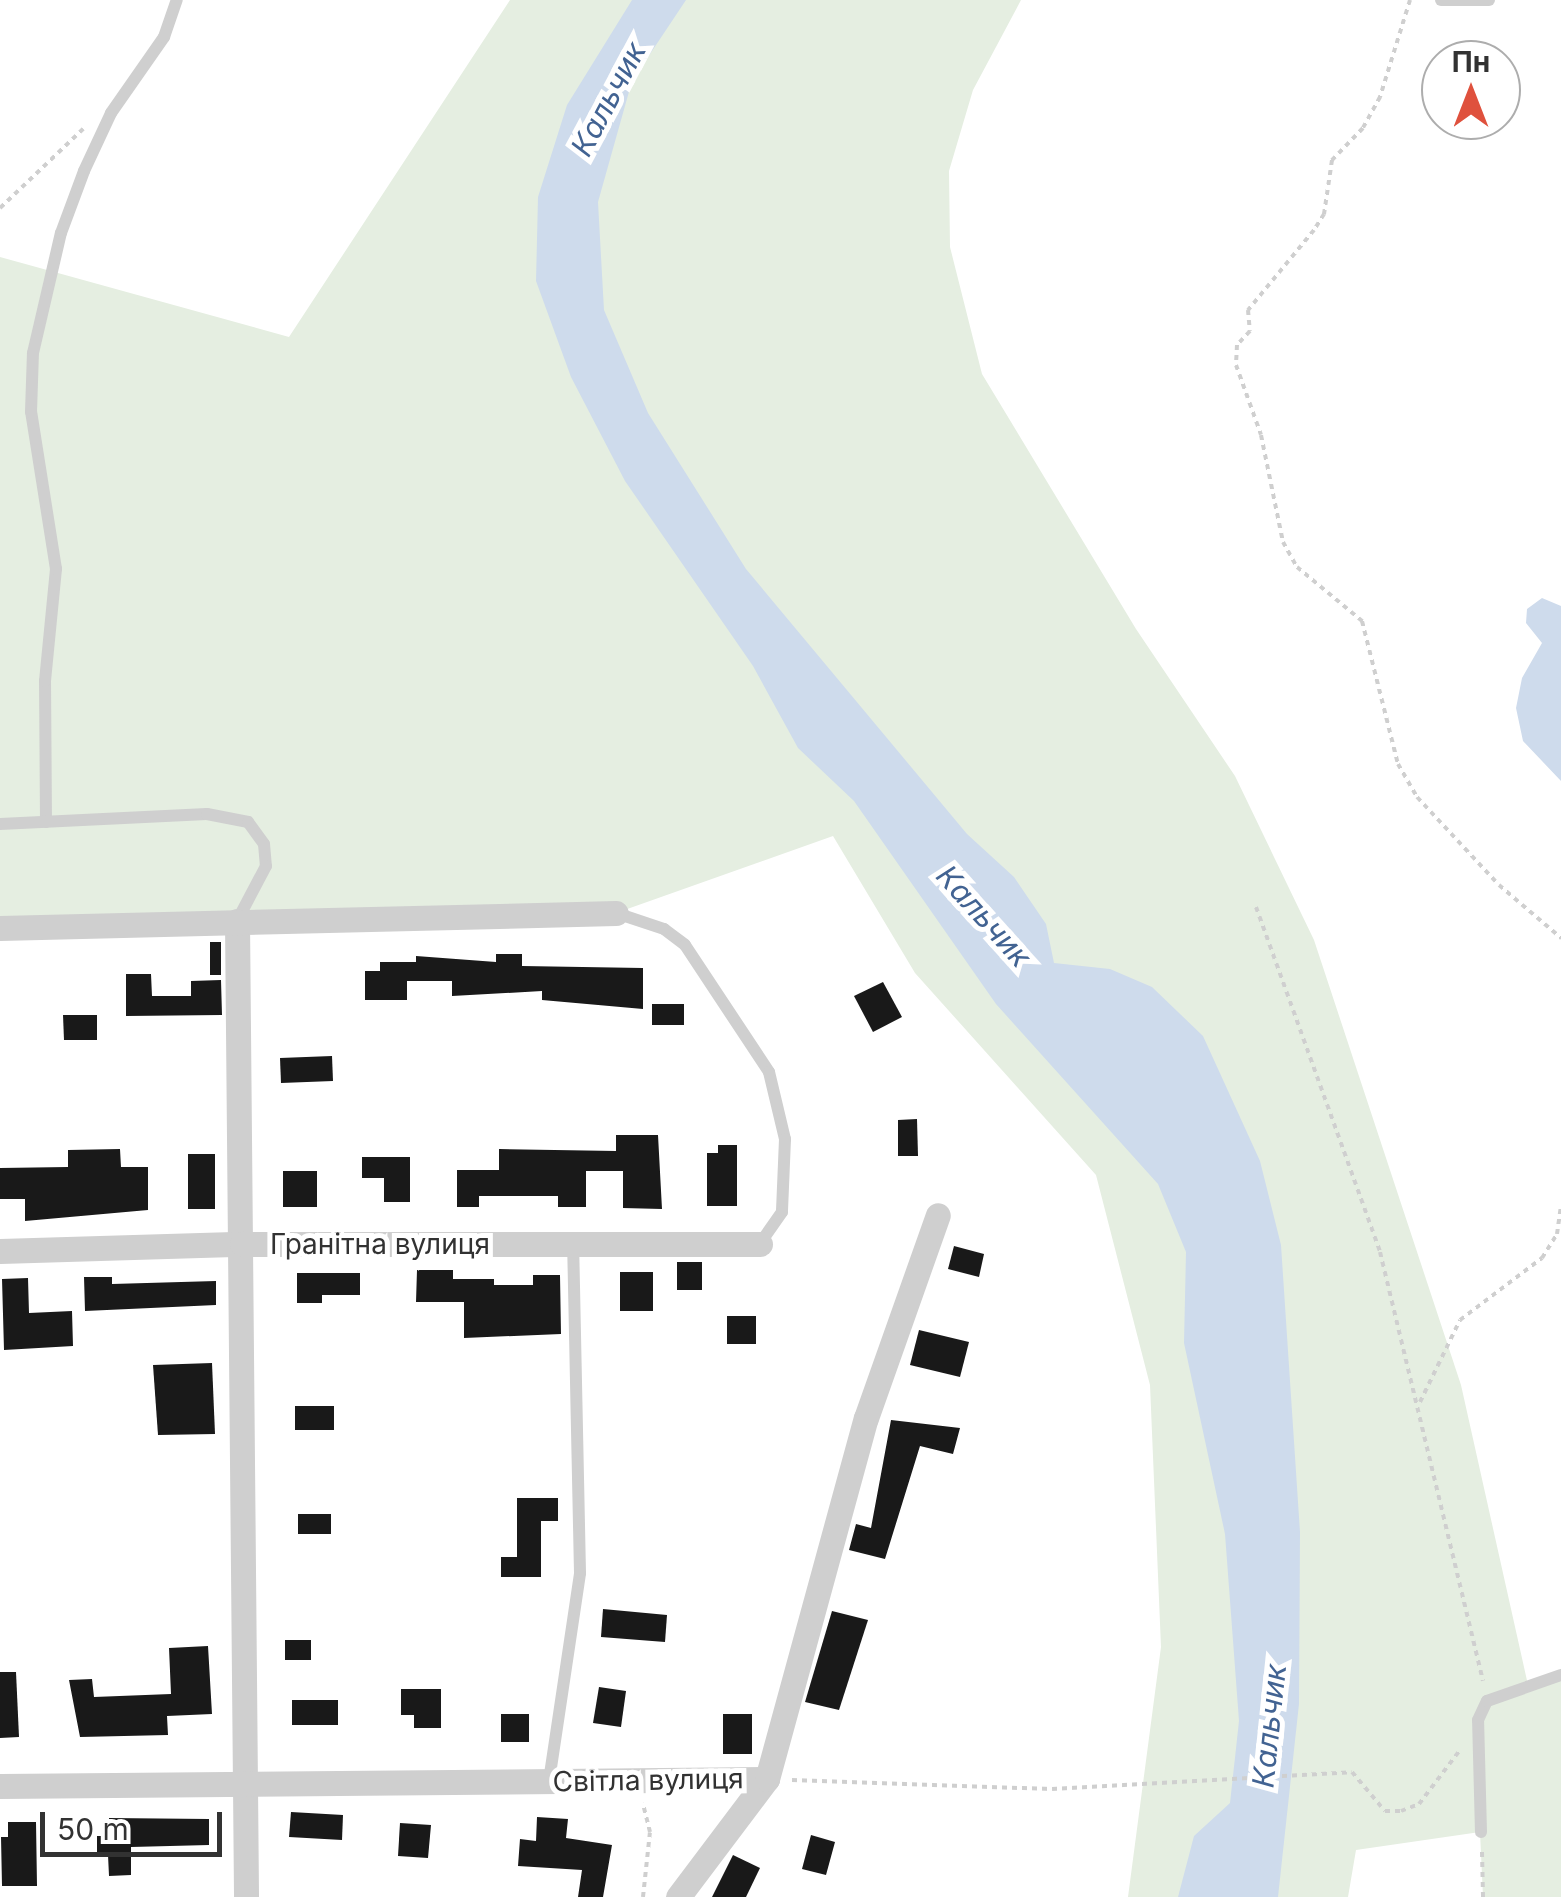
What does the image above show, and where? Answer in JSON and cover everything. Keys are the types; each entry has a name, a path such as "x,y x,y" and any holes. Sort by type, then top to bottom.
{"street":[{"path":"0,928 616,913"},
{"path":"238,922 246,1897"},
{"name":"Світла вулиця","path":"0,1786 767,1779 866,1418 938,1215"},
{"name":"Гранітна вулиця","path":"0,1252 242,1244 760,1244"},
{"path":"678,1897 767,1779"}],"lane":[{"path":"46,822 45,681 56,569 31,412 33,353 61,233 111,113 164,38 177,0"},
{"path":"1440,0 1489,0"},
{"path":"0,824 207,814 248,822 264,844 266,866 238,922"},
{"path":"616,913 664,929 685,945 770,1072 785,1139 782,1212 760,1244"},
{"path":"548,1781 580,1574 574,1244"},
{"path":"1481,1832 1478,1720 1487,1701 1561,1674"}],"path":[{"path":"1410,0 1380,97 1363,128 1332,160 1324,214 1248,310 1250,331 1237,345 1236,364 1261,435 1283,542 1298,567 1362,620 1398,764 1416,796 1499,885 1561,938"},
{"path":"0,208 73,134 111,113"},
{"path":"1256,906 1327,1092 1420,1402 1487,1701"},
{"path":"1420,1402 1460,1320 1542,1258 1558,1234 1561,1204"},
{"path":"767,1779 1052,1789 1352,1772 1385,1811 1419,1804 1478,1720"},
{"path":"629,1780 649,1818 643,1897"},
{"path":"1481,1832 1483,1897"}],"shaded area":[{"path":"510,0 1021,0 973,90 949,171 950,247 982,374 1136,629 1235,776 1314,940 1461,1385 1528,1685 1561,1675 1561,1897 1483,1897 1480,1832 1356,1850 1348,1897 1128,1897 1161,1647 1150,1385 1096,1175 915,973 833,836 616,913 0,928 0,257 289,337"}],"water":[{"name":"Кальчик","path":"632,0 686,0 632,81 598,202 604,310 648,413 746,569 967,834 1014,877 1046,924 1054,963 1110,969 1152,987 1203,1036 1260,1161 1281,1245 1300,1532 1299,1704 1278,1897 1178,1897 1194,1836 1230,1803 1239,1721 1225,1534 1184,1343 1186,1252 1158,1184 996,1004 854,801 798,748 753,666 625,481 571,377 536,281 538,197 567,105"},
{"path":"1542,598 1561,606 1561,781 1523,741 1516,708 1522,678 1542,643 1526,623 1527,609"}],"building":[{"path":"210,942 221,942 221,975 210,975"},
{"path":"496,954 522,954 522,966 643,968 643,1009 542,1000 542,991 452,996 452,981 407,981 407,1000 365,1000 365,971 380,971 380,962 416,962 416,956 496,962"},
{"path":"126,974 151,974 152,996 191,996 191,981 221,980 222,1015 126,1016"},
{"path":"883,982 902,1017 873,1032 854,996"},
{"path":"652,1004 684,1004 684,1025 652,1025"},
{"path":"63,1015 97,1015 97,1040 64,1040"},
{"path":"332,1056 333,1081 281,1083 280,1058"},
{"path":"917,1119 918,1156 898,1156 898,1120"},
{"path":"616,1135 658,1135 662,1209 623,1208 623,1171 586,1171 586,1207 558,1207 558,1196 479,1196 479,1207 457,1207 457,1170 499,1170 499,1149 616,1151"},
{"path":"718,1145 737,1145 737,1206 707,1206 707,1153 718,1153"},
{"path":"120,1149 121,1167 148,1167 148,1210 25,1221 25,1199 0,1199 0,1168 68,1167 68,1150"},
{"path":"188,1154 215,1154 215,1209 188,1209"},
{"path":"362,1157 410,1157 410,1202 384,1202 384,1178 362,1178"},
{"path":"283,1171 317,1171 317,1207 283,1207"},
{"path":"954,1246 984,1254 979,1277 948,1269"},
{"path":"677,1262 702,1262 702,1290 677,1290"},
{"path":"417,1270 453,1270 453,1279 494,1279 494,1285 533,1285 533,1275 560,1275 561,1334 464,1338 464,1302 416,1302"},
{"path":"620,1272 653,1272 653,1311 620,1311"},
{"path":"297,1273 360,1273 360,1295 322,1295 322,1303 297,1303"},
{"path":"84,1277 112,1277 112,1284 216,1281 216,1305 85,1311"},
{"path":"28,1278 29,1313 72,1311 73,1346 4,1350 2,1279"},
{"path":"727,1316 756,1316 756,1344 727,1344"},
{"path":"919,1330 969,1342 960,1377 910,1365"},
{"path":"212,1363 215,1434 158,1435 153,1365"},
{"path":"295,1406 334,1406 334,1430 295,1430"},
{"path":"891,1420 960,1428 953,1454 920,1446 885,1559 849,1550 856,1524 871,1528"},
{"path":"517,1498 558,1498 558,1521 541,1521 541,1577 501,1577 501,1557 517,1557"},
{"path":"298,1514 331,1514 331,1534 298,1534"},
{"path":"603,1609 667,1615 665,1642 601,1637"},
{"path":"832,1611 868,1620 839,1710 805,1702"},
{"path":"285,1640 311,1640 311,1660 285,1660"},
{"path":"208,1646 212,1714 167,1716 168,1735 80,1737 69,1680 92,1679 94,1697 171,1694 169,1648"},
{"path":"0,1672 16,1672 19,1737 0,1738"},
{"path":"599,1687 626,1691 621,1727 593,1723"},
{"path":"401,1689 441,1689 441,1728 414,1728 414,1715 401,1715"},
{"path":"292,1700 338,1700 338,1725 292,1725"},
{"path":"501,1714 529,1714 529,1742 501,1742"},
{"path":"723,1714 752,1714 752,1754 723,1754"},
{"path":"291,1812 343,1815 342,1840 289,1837"},
{"path":"537,1817 568,1819 566,1838 612,1845 603,1897 578,1897 582,1870 518,1866 520,1839 536,1841"},
{"path":"109,1818 209,1819 209,1845 131,1847 131,1875 109,1876 108,1855 97,1856 97,1836 109,1836"},
{"path":"8,1822 36,1822 37,1886 2,1886 1,1837 8,1837"},
{"path":"400,1823 431,1825 428,1858 398,1856"},
{"path":"811,1835 835,1842 826,1875 802,1869"},
{"path":"733,1855 760,1868 746,1897 712,1897"}]}
